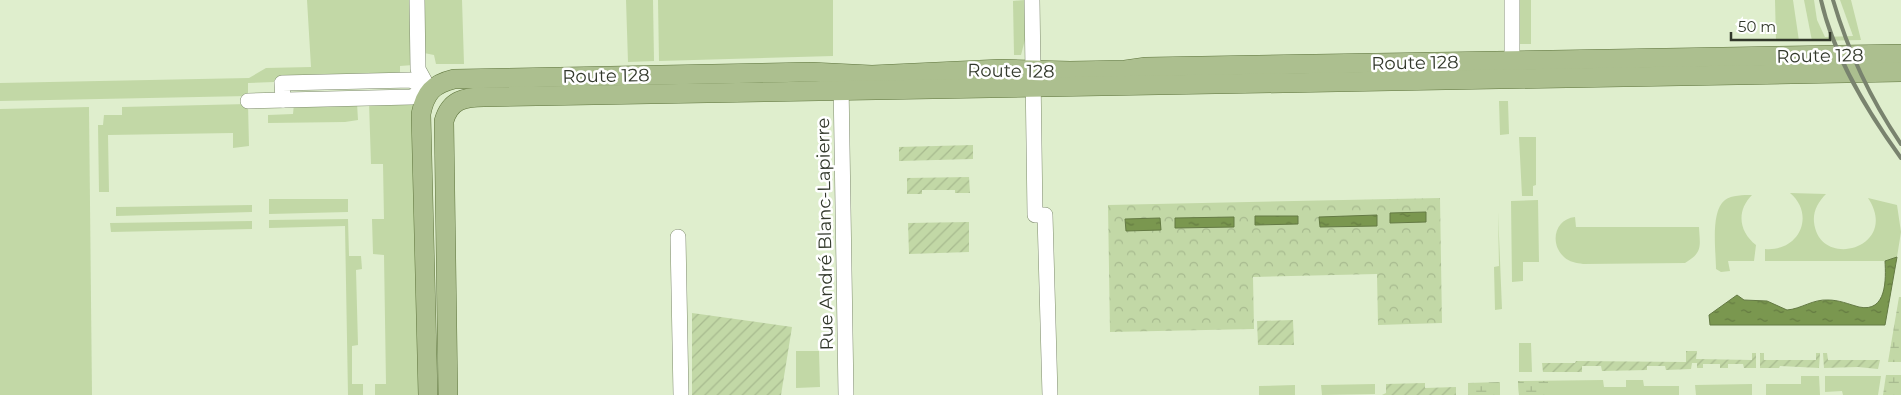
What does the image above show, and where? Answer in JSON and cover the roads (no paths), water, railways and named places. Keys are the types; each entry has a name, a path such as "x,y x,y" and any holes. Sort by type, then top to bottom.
{"main road":[{"name":"Route 128","path":"1034,79 1156,67 1901,54"},
{"name":"Route 128","path":"448,395 444,121 452,105 459,100 478,97 841,82 918,74 1001,69 1034,79 1901,72"},
{"name":"Route 128","path":"430,91 440,83 479,78 841,82"},
{"path":"428,395 425,188 421,127 424,99 430,91"}],"street":[{"path":"417,0 418,69 430,91"},
{"path":"1032,0 1036,215 1045,215 1050,395"},
{"path":"1512,0 1512,62"},
{"path":"283,100 282,82 411,80 430,91"},
{"path":"364,81 364,98"},
{"name":"Rue André Blanc-Lapierre","path":"841,82 846,395"},
{"path":"248,100 411,97 430,91"},
{"path":"678,237 681,395"}],"water":[{"path":"1426,212 1426,222 1390,223 1390,213"},
{"path":"1377,215 1377,226 1320,227 1319,217"},
{"path":"1255,216 1298,216 1298,224 1255,225"},
{"path":"1234,217 1234,227 1175,228 1175,218"},
{"path":"1160,218 1161,230 1126,231 1125,219"},
{"path":"1897,257 1885,325 1710,325 1709,315 1737,295 1744,300 1767,301 1787,310 1823,300 1859,307 1875,305 1880,300 1885,285 1885,261"}],"railway":[{"path":"1821,0 1834,42 1853,83 1876,122 1901,158"},
{"path":"1833,0 1861,75 1901,144"}]}
